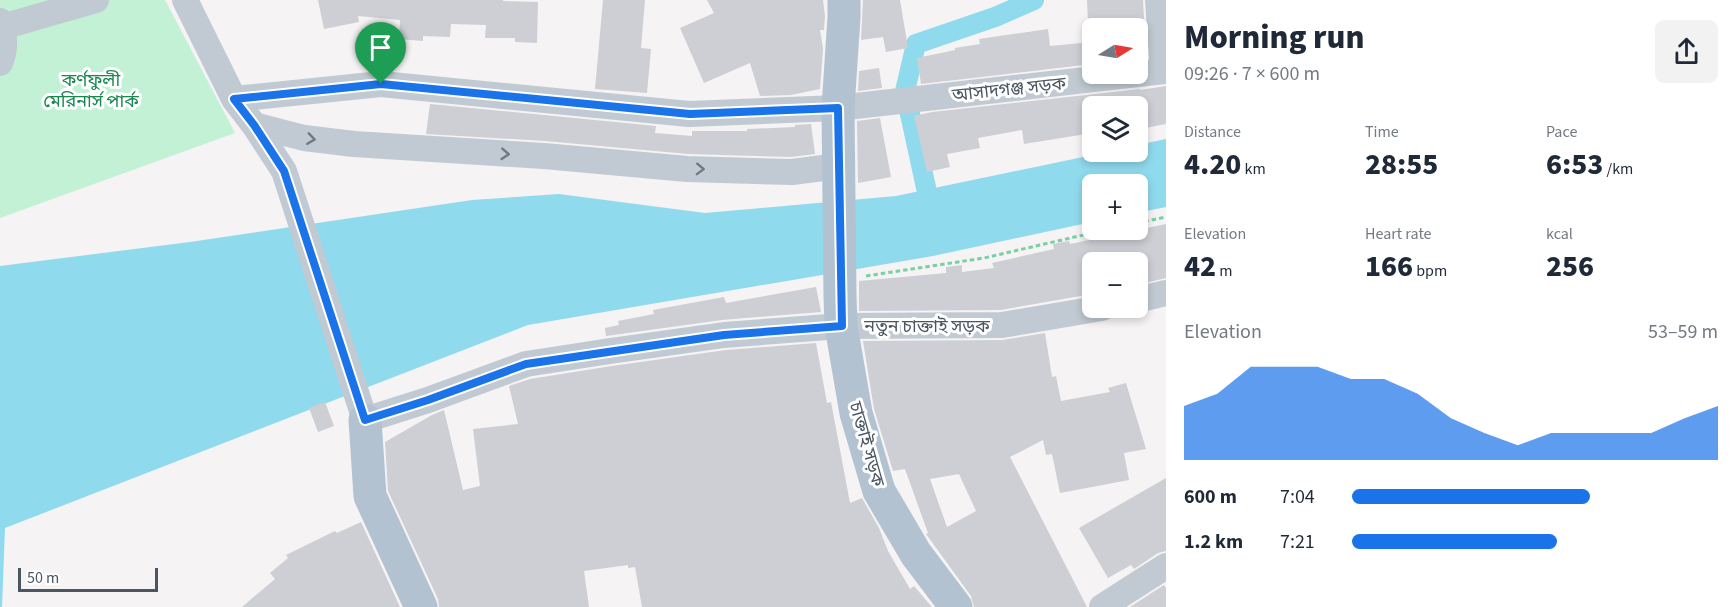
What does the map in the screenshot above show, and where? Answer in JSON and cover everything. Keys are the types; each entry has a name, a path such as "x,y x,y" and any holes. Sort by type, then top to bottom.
{"main road":[{"path":"838,171 838,108 844,0"},
{"name":"চাক্তাই সড়ক","path":"838,171 841,300 856,413 879,491 916,554 956,607"},
{"path":"365,420 370,495 421,607"}],"street":[{"path":"0,63 4,46 1,24 96,0"},
{"path":"185,0 234,99 284,171 365,420"},
{"path":"1158,0 1165,71"},
{"name":"আসাদগঞ্জ সড়ক","path":"838,108 1165,71"},
{"path":"234,99 381,84 690,114 838,108"},
{"path":"254,125 304,138 354,144 544,156 687,169 838,171"},
{"path":"1148,297 1166,292"},
{"name":"নতুন চাক্তাই সড়ক","path":"365,420 428,400 526,364 724,335 841,300 1002,325 1082,311"},
{"path":"1102,607 1166,566"}],"path":[{"path":"1148,221 1166,217"},
{"path":"841,300 984,258 1082,235"}],"green space":[{"name":"কর্ণফুলী মেরিনার্স পার্ক","path":"0,0 165,0 235,133 0,218"}],"water":[{"path":"1166,139 1166,207 1148,211 1148,174 1082,174 1082,224 933,256 528,325 5,528 2,607 0,607 0,266 190,242 472,200 559,194 705,213 896,196 1082,157 1082,162 1148,162 1148,143"}],"building":[{"path":"318,0 538,2 537,43 515,42 515,38 485,38 486,25 451,24 450,37 423,36 423,41 399,39 400,20 358,16 359,22 324,29"},
{"path":"603,0 645,0 641,48 651,49 647,93 595,89"},
{"path":"707,0 823,0 825,16 824,30 820,30 823,49 820,89 791,95 760,96 750,63 704,83 680,28 714,13"},
{"path":"863,0 900,0 908,48 886,52 883,37 861,40"},
{"path":"1087,0 1143,0 1144,18 1088,18"},
{"path":"1048,29 1050,46 1082,43 1082,65 921,84 917,58 980,44 979,39"},
{"path":"879,68 882,88 858,91 859,71"},
{"path":"1166,86 1166,124 1148,127 1148,96 1082,96 1082,135 1024,144 1022,130 978,138 980,148 947,154 950,167 927,172 914,116 932,112 1140,89"},
{"path":"430,104 656,126 655,133 692,136 692,131 747,131 747,129 811,124 815,154 791,157 688,154 545,141 426,134"},
{"path":"880,118 891,177 858,183 857,121"},
{"path":"1166,224 1166,278 1148,282 1148,252 1082,252 1082,296 1001,310 859,311 859,281 946,273 946,267 962,265 962,272 994,268 992,263 1054,249 1053,244 1069,241 1070,244 1089,240 1148,240 1148,228"},
{"path":"816,287 821,312 722,320 606,336 605,328 619,325 618,321 654,314 653,310 724,297 726,303"},
{"path":"1045,333 1052,377 1056,376 1061,401 1110,392 1108,388 1126,383 1146,449 1124,453 1129,480 1060,493 1052,454 1046,455 1043,440 1010,457 1087,607 974,607 971,596 926,534 928,533 905,469 893,471 874,409 863,341 1002,340","holes":["959,474 976,511 947,527 930,479"]},
{"path":"816,343 827,403 831,402 850,503 862,498 910,589 914,586 932,607 642,607 635,567 628,568 628,565 584,571 589,607 439,607 438,599 388,491 385,442 444,410 463,490 480,486 473,429 518,424 509,386 530,379 726,350"},
{"path":"325,402 334,426 318,432 309,408"},
{"path":"1166,478 1166,551 1158,553 1134,569 1131,565 1108,578 1079,528"},
{"path":"361,522 400,607 242,607 275,579 270,573 288,558 286,555 335,531 337,533"},
{"path":"1164,585 1166,607 1130,607"}],"waterway":[{"path":"932,215 905,91 916,44 995,17 1034,0"}],"route":[{"path":"381,84 690,114 838,108 842,326 724,335 526,364 428,400 365,420 284,171 234,99 381,84"}]}
